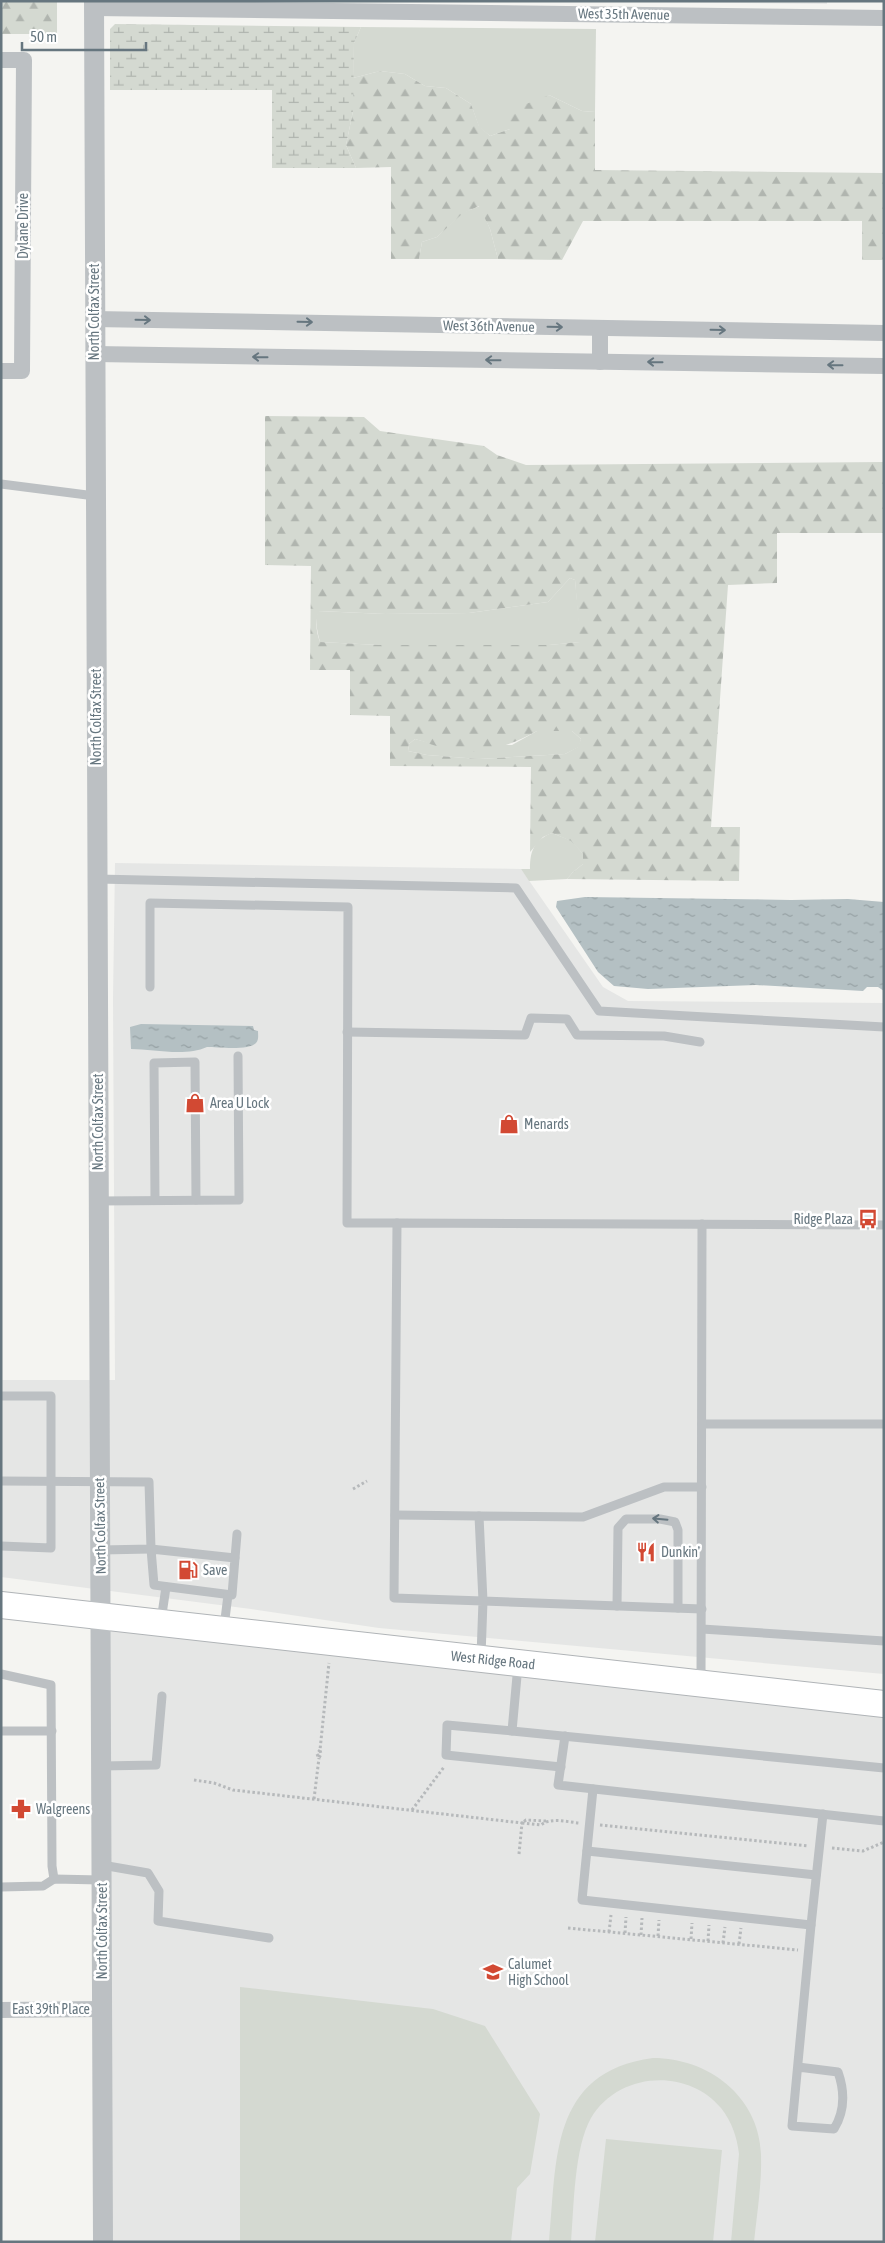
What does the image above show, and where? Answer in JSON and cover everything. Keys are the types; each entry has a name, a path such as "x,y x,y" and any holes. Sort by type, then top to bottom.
{"main road":[{"name":"West Ridge Road","path":"1,1605 884,1704"}],"street":[{"name":"West 35th Avenue","path":"94,5 312,6 884,18"},
{"name":"North Colfax Street","path":"94,5 96,879 102,1617 103,2242"},
{"name":"Dylane Drive","path":"1,60 24,60 22,371 1,370"},
{"name":"West 36th Avenue","path":"94,319 884,333"},
{"path":"600,328 600,362"},
{"path":"95,354 884,366"},
{"name":"East 39th Place","path":"1,2010 102,2009"}],"lane":[{"path":"1,484 95,496"},
{"path":"96,879 516,888 599,1011 884,1027"},
{"path":"150,987 150,903 348,908 347,1223 884,1225"},
{"path":"347,1032 525,1035 531,1018 567,1019 577,1036 664,1036 700,1042"},
{"path":"98,1201 239,1200 238,1056"},
{"path":"155,1200 154,1063 178,1062 195,1062 196,1200"},
{"path":"397,1223 394,1598 702,1609"},
{"path":"701,1683 702,1224"},
{"path":"1,1396 51,1396 51,1548 1,1546"},
{"path":"702,1424 884,1424"},
{"path":"1,1481 149,1482 154,1586 232,1595 237,1534"},
{"path":"395,1515 583,1517 664,1487 702,1487"},
{"path":"479,1516 483,1602 481,1658"},
{"path":"617,1606 618,1528 626,1519 660,1519 675,1522 678,1530 678,1608"},
{"path":"101,1550 151,1549 178,1556 235,1558"},
{"path":"161,1623 170,1587 176,1577"},
{"path":"197,1591 198,1580"},
{"path":"224,1630 228,1594"},
{"path":"702,1629 884,1642"},
{"path":"512,1731 518,1662"},
{"path":"1,1674 51,1685 52,1866 54,1880"},
{"path":"102,1766 156,1765 162,1696"},
{"path":"561,1767 446,1755 447,1725 884,1768"},
{"path":"1,1730 52,1730"},
{"path":"565,1736 558,1785 884,1821"},
{"path":"593,1789 582,1900 811,1926"},
{"path":"798,2068 838,2072 843,2086 843,2104 840,2118 834,2129 792,2126 822,1814"},
{"path":"587,1851 816,1875"},
{"path":"1,1887 43,1886 54,1880 102,1872 148,1873 159,1891 158,1921 269,1938"}],"path":[{"path":"353,1489 367,1481"},
{"path":"314,1799 319,1758 317,1754 320,1750 332,1642"},
{"path":"412,1810 444,1767"},
{"path":"194,1780 214,1783 233,1790 522,1823 526,1820 589,1824 811,1846"},
{"path":"519,1854 522,1823"},
{"path":"826,1848 863,1851 884,1842"},
{"path":"609,1932 611,1915"},
{"path":"625,1933 626,1916"},
{"path":"641,1935 642,1918"},
{"path":"658,1936 659,1919"},
{"path":"691,1940 692,1923"},
{"path":"708,1941 709,1924"},
{"path":"723,1943 725,1926"},
{"path":"739,1944 741,1927"},
{"path":"568,1928 809,1951"}],"shaded area":[{"path":"585,1 827,1 827,4"},
{"path":"115,863 521,869 603,987 628,1001 884,1003 884,1674 379,1628 251,1609 1,1577 1,1380 115,1380 113,999"},
{"name":"Calumet High School","path":"102,1617 884,1702 884,2242 104,2242"}],"green space":[{"path":"1,1 57,1 57,34 1,34"},
{"path":"115,24 361,27 354,43 353,111 346,145 356,168 272,168 272,90 110,90 110,29"},
{"path":"361,27 596,29 595,112 582,111 549,95 510,129 490,136 479,127 471,104 446,88 425,86 405,74 380,71 353,78 354,43"},
{"path":"380,71 405,74 425,86 446,88 471,104 479,126 490,136 510,129 508,115 526,104 549,95 582,111 595,112 595,170 884,173 884,260 862,260 862,221 583,221 562,260 498,259 490,229 479,206 462,214 437,237 422,242 419,259 391,259 391,167 356,168 346,145 353,111 353,78"},
{"path":"480,206 490,229 498,259 419,259 422,242 437,237 462,213"},
{"path":"265,416 364,417 380,431 484,446 497,455 526,465 884,462 884,533 777,533 777,583 728,585 711,827 740,827 739,881 567,879 583,864 583,854 571,841 552,833 543,837 530,852 531,767 390,766 390,716 350,715 350,670 310,670 311,566 265,565","holes":["570,578 575,580 580,642 549,645 379,645 320,642 318,634 319,611 385,614 469,613 548,602","537,731 572,731 581,739 578,747 565,754 479,759 427,755 408,751 409,744 415,739 460,751 483,751 516,741"]},
{"path":"570,578 575,580 581,642 549,645 379,645 320,642 318,634 318,611 385,614 469,613 548,602"},
{"path":"537,731 572,731 581,739 579,747 565,754 479,759 427,755 408,751 409,744 415,739 430,743 512,745"},
{"path":"552,833 572,841 583,854 583,864 567,879 529,881 521,869 530,869 534,847 541,839"},
{"path":"240,1987 433,2009 485,2026 540,2114 530,2174 517,2188 511,2242 240,2242"},
{"path":"653,2058 693,2065 711,2073 727,2084 740,2098 751,2115 758,2133 761,2154 760,2187 754,2242 731,2242 739,2154 733,2130 725,2113 707,2095 690,2086 672,2081 653,2080 635,2084 618,2091 603,2103 591,2118 585,2131 578,2161 571,2242 549,2242 558,2152 565,2125 576,2101 594,2081 619,2067"},
{"path":"606,2139 722,2150 713,2242 595,2242"}],"water":[{"path":"585,897 848,899 884,902 884,991 878,987 867,987 863,991 756,985 648,989 614,986 598,972 556,907 557,901"},
{"path":"141,1024 253,1026 254,1030 258,1031 258,1039 252,1045 240,1048 207,1047 189,1052 131,1049 130,1027"}],"place":[{"name":"Area U Lock","path":"195,1103"},
{"name":"Menards","path":"509,1124"},
{"name":"Ridge Plaza","path":"868,1219"},
{"name":"Dunkin'","path":"646,1552"},
{"name":"Save","path":"188,1570"},
{"name":"Walgreens","path":"21,1809"},
{"name":"Calumet High School","path":"493,1972"}]}
